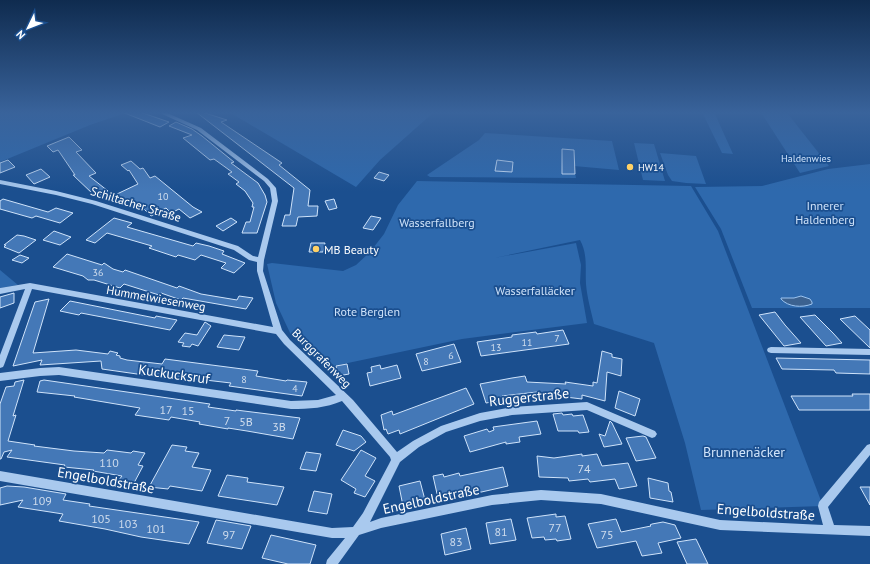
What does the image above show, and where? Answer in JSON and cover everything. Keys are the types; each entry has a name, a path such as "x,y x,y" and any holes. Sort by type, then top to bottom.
{"street":[{"name":"Burggrafenweg","path":"211,138 266,180 273,188 275,201 261,260 260,271 278,331 287,342 343,396 396,459"},
{"name":"Schiltacher Straße","path":"0,182 94,202 236,248 251,258 261,260"},
{"name":"Hummelwiesenweg","path":"0,291 30,286 278,331"},
{"path":"0,365 30,286"},
{"path":"771,350 870,352"},
{"name":"Kuckucksruf","path":"0,377 59,371 291,405 327,403 343,396"},
{"name":"Ruggerstraße","path":"331,564 367,517 396,459 416,444 444,428 480,417 512,411 588,406 652,434"},
{"path":"830,530 823,506 870,448"},
{"name":"Engelboldstraße","path":"0,476 332,533 354,532 381,523 492,500 541,494 601,499 720,525 870,531"}],"green space":[{"path":"0,138 58,138 0,162"},
{"path":"274,138 404,138 380,160 356,187"},
{"path":"480,138 569,138 612,141 619,170 574,166 576,178 430,177 427,175"},
{"path":"715,138 726,138 733,154 722,153"},
{"name":"Haldenwies","path":"778,138 807,138 829,166 800,173"},
{"path":"634,143 654,144 665,181 643,180"},
{"path":"660,153 696,156 706,184 672,181 668,175"},
{"name":"Innerer Haldenberg","path":"870,164 870,308 752,308 721,229 695,187 762,186 828,169"},
{"path":"417,181 691,186 718,231 823,506 701,510 685,443 654,343 594,324 586,284 585,256 580,240 494,258 576,243 581,265 580,283 587,323 462,339 324,368 291,335 276,303 267,264 272,263 343,271 356,265 370,252 384,234 398,205"},
{"path":"0,270 18,285 0,288"}],"shaded area":[{"path":"801,296 810,299 812,304 795,306 787,304 781,299 781,298 794,298"}],"building":[{"path":"66,138 70,138 82,150 76,152 96,173 89,176 108,191 97,197 94,195 73,175 75,175 58,150 53,152 47,146"},
{"path":"183,138 205,138 234,162 231,163 258,183 267,202 257,233 242,233 246,222 250,222 254,207 252,207 253,203 245,191 236,184 239,182 228,174 232,172 214,159 210,160"},
{"path":"230,138 245,138 282,163 279,165 310,190 308,206 318,206 317,216 298,217 296,226 282,226 285,215 290,215 294,188"},
{"path":"562,149 574,150 575,174 562,174"},
{"path":"8,160 15,167 0,173 0,163"},
{"path":"497,160 513,162 512,172 495,171"},
{"path":"131,161 140,169 143,168 150,178 155,176 193,207 202,212 190,218 179,209 171,213 166,208 151,216 140,205 136,207 128,200 125,202 117,194 138,184 129,170 128,171 121,165"},
{"path":"41,169 50,177 34,184 26,175"},
{"path":"379,172 389,175 384,181 374,178"},
{"path":"3,199 48,212 56,208 73,213 60,223 36,216 32,218 0,209 0,201"},
{"path":"334,199 337,208 329,210 325,201"},
{"path":"371,216 381,218 373,230 363,228"},
{"path":"114,218 132,223 127,227 193,246 196,243 224,251 222,254 245,263 234,273 221,268 226,263 201,255 195,260 178,255 176,257 149,248 152,246 107,233 95,243 86,240"},
{"path":"231,218 237,222 223,231 216,226"},
{"path":"54,231 71,237 60,245 43,240"},
{"path":"17,235 36,240 19,253 4,247 6,245 4,245"},
{"path":"311,243 325,243 323,252 309,252"},
{"path":"67,254 102,265 104,263 113,269 123,272 125,270 177,288 179,286 201,294 237,300 239,296 253,298 246,309 183,298 181,300 161,293 159,295 124,284 120,288 94,280 88,280 83,276 53,267"},
{"path":"20,255 29,258 22,263 12,260"},
{"path":"14,293 14,303 0,308 0,297"},
{"path":"49,299 33,353 76,350 108,354 110,351 118,353 116,355 127,360 162,364 165,359 258,371 256,376 286,381 307,382 302,396 229,386 231,383 188,378 186,381 102,369 101,361 40,365 42,360 13,366 35,302"},
{"path":"70,301 155,318 156,316 177,320 170,330 81,313 79,315 60,311"},
{"path":"775,312 801,343 784,346 759,315"},
{"path":"815,315 842,343 826,346 800,317"},
{"path":"855,316 870,330 870,348 840,319"},
{"path":"205,322 211,326 198,346 192,344 190,347 182,346 184,343 178,342 185,333 197,335"},
{"path":"563,330 569,344 481,356 477,342 512,337 512,335 536,332 537,334"},
{"path":"224,335 245,337 239,350 217,347"},
{"path":"454,344 461,362 422,371 416,354"},
{"path":"602,351 612,354 612,357 622,359 621,376 607,372 605,401 582,395 582,399 557,396 558,399 538,398 537,392 502,396 503,400 486,403 480,384 512,378 525,376 527,382 566,384 565,382 593,386 593,382 597,383"},
{"path":"776,358 870,360 870,374 836,373 834,370 782,369"},
{"path":"347,364 349,374 338,376 336,366"},
{"path":"380,365 381,369 397,365 401,378 370,386 367,373 372,372 371,367"},
{"path":"24,380 13,416 16,415 8,441 74,451 104,453 107,450 145,453 138,465 143,466 134,483 118,481 122,476 93,471 94,470 64,467 65,465 7,457 12,450 4,452 0,459 0,404 6,387 14,386 15,382"},
{"path":"44,380 210,404 208,407 300,418 293,439 199,424 200,422 171,417 169,420 135,415 140,408 74,397 75,396 37,392 40,381"},
{"path":"466,388 474,404 400,434 399,430 388,434 386,429 384,430 381,415 392,411 393,415"},
{"path":"619,391 640,399 635,416 615,408"},
{"path":"852,394 870,394 870,410 799,410 791,396 853,396"},
{"path":"562,413 563,415 572,414 573,416 583,415 589,432 579,433 578,431 558,431 553,414"},
{"path":"537,421 541,434 519,437 520,442 506,444 506,442 470,452 464,436 487,429 489,432 494,430 493,427"},
{"path":"610,421 622,444 604,447 599,434 605,436"},
{"path":"343,430 361,436 366,442 354,451 336,445"},
{"path":"646,437 656,458 636,461 626,438"},
{"path":"172,445 187,447 185,451 199,453 192,467 211,470 202,491 170,486 168,489 149,487"},
{"path":"361,450 376,458 365,476 375,481 365,497 354,493 356,489 341,480"},
{"path":"306,452 321,454 316,471 300,469"},
{"path":"582,454 582,456 597,454 602,466 628,463 637,486 619,489 615,479 590,482 588,479 569,481 568,478 539,477 537,456 554,458"},
{"path":"503,467 508,486 477,493 476,489 438,498 433,476 443,474 444,477 459,473 460,476"},
{"path":"227,475 248,478 247,482 284,487 277,505 218,496"},
{"path":"648,478 668,483 673,502 650,498"},
{"path":"420,481 425,500 403,506 399,486"},
{"path":"7,486 24,487 66,494 63,500 90,504 89,506 199,522 189,544 141,537 59,521 63,514 18,507 23,500 0,505 0,488"},
{"path":"860,487 870,487 870,505"},
{"path":"314,491 332,494 327,514 308,511"},
{"path":"556,514 556,517 565,516 571,539 557,541 556,539 545,540 544,537 532,538 527,518"},
{"path":"511,519 516,540 490,544 486,523"},
{"path":"616,519 621,532 663,522 675,525 681,538 658,543 662,553 642,556 636,541 597,548 588,524"},
{"path":"216,520 251,526 242,549 207,543"},
{"path":"466,528 471,549 445,555 441,534"},
{"path":"271,535 316,545 310,564 288,564 262,558"},
{"path":"696,539 708,564 687,564 677,542"}],"place":[{"name":"HW14","path":"630,167"},
{"name":"MB Beauty","path":"316,249"}],"park label":[{"name":"Wasserfallberg","path":"437,222"},
{"name":"Wasserfalläcker","path":"535,290"},
{"name":"Rote Berglen","path":"367,311"},
{"name":"Brunnenäcker","path":"744,452"}]}
